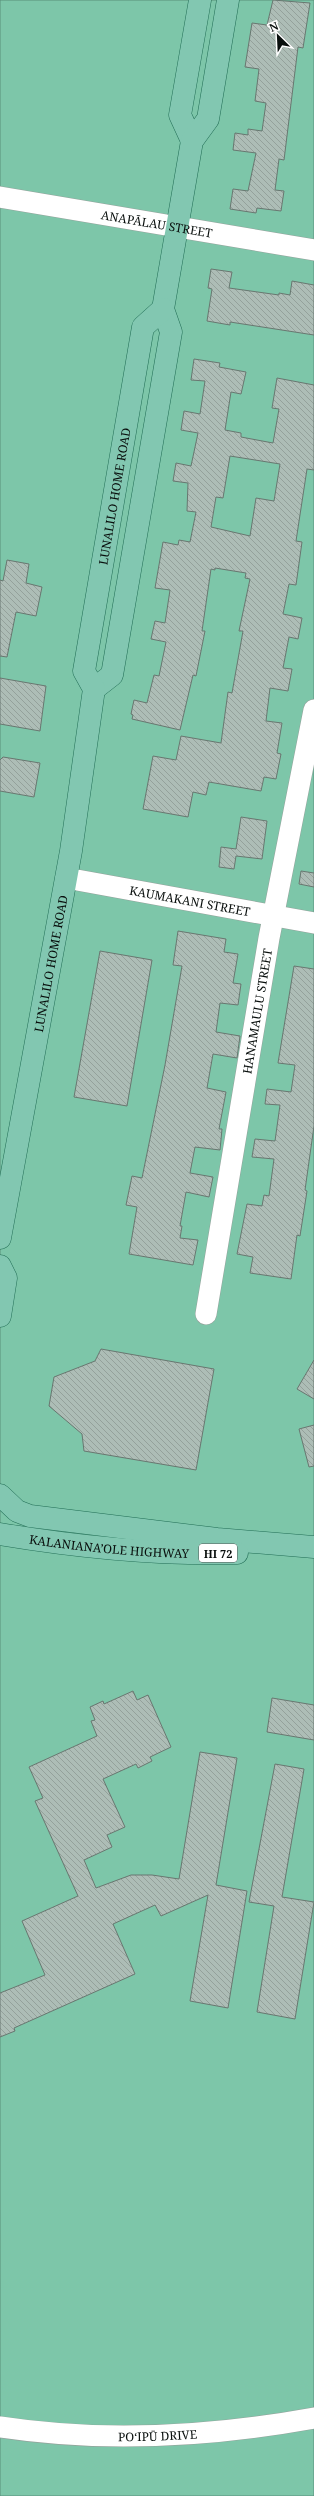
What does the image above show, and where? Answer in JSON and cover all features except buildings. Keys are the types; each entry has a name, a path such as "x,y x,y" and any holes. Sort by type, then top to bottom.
{"main road":[{"path":"192,141 180,115 200,0"},
{"name":"LUNALILO HOME ROAD","path":"0,1238 66,878 94,689 84,670 143,327 163,309 192,141 208,119 228,0"},
{"path":"0,1266 6,1278 0,1316"},
{"path":"0,1495 17,1511 30,1516 217,1539 314,1547"},
{"name":"KALANIANA’OLE HIGHWAY","path":"0,1534 52,1542 190,1554 314,1550"}],"street":[{"name":"ANAPĀLAU STREET","path":"0,197 314,250"},
{"name":"HANAMAULU STREET","path":"206,1314 273,915 312,732 314,710"},
{"name":"KAUMAKANI STREET","path":"66,878 314,923"},
{"name":"PO‘IPŪ DRIVE","path":"0,2427 33,2432 108,2437 183,2436 258,2429 314,2418"}],"shaded area":[{"path":"0,0 314,0 314,2496 0,2496"}]}
